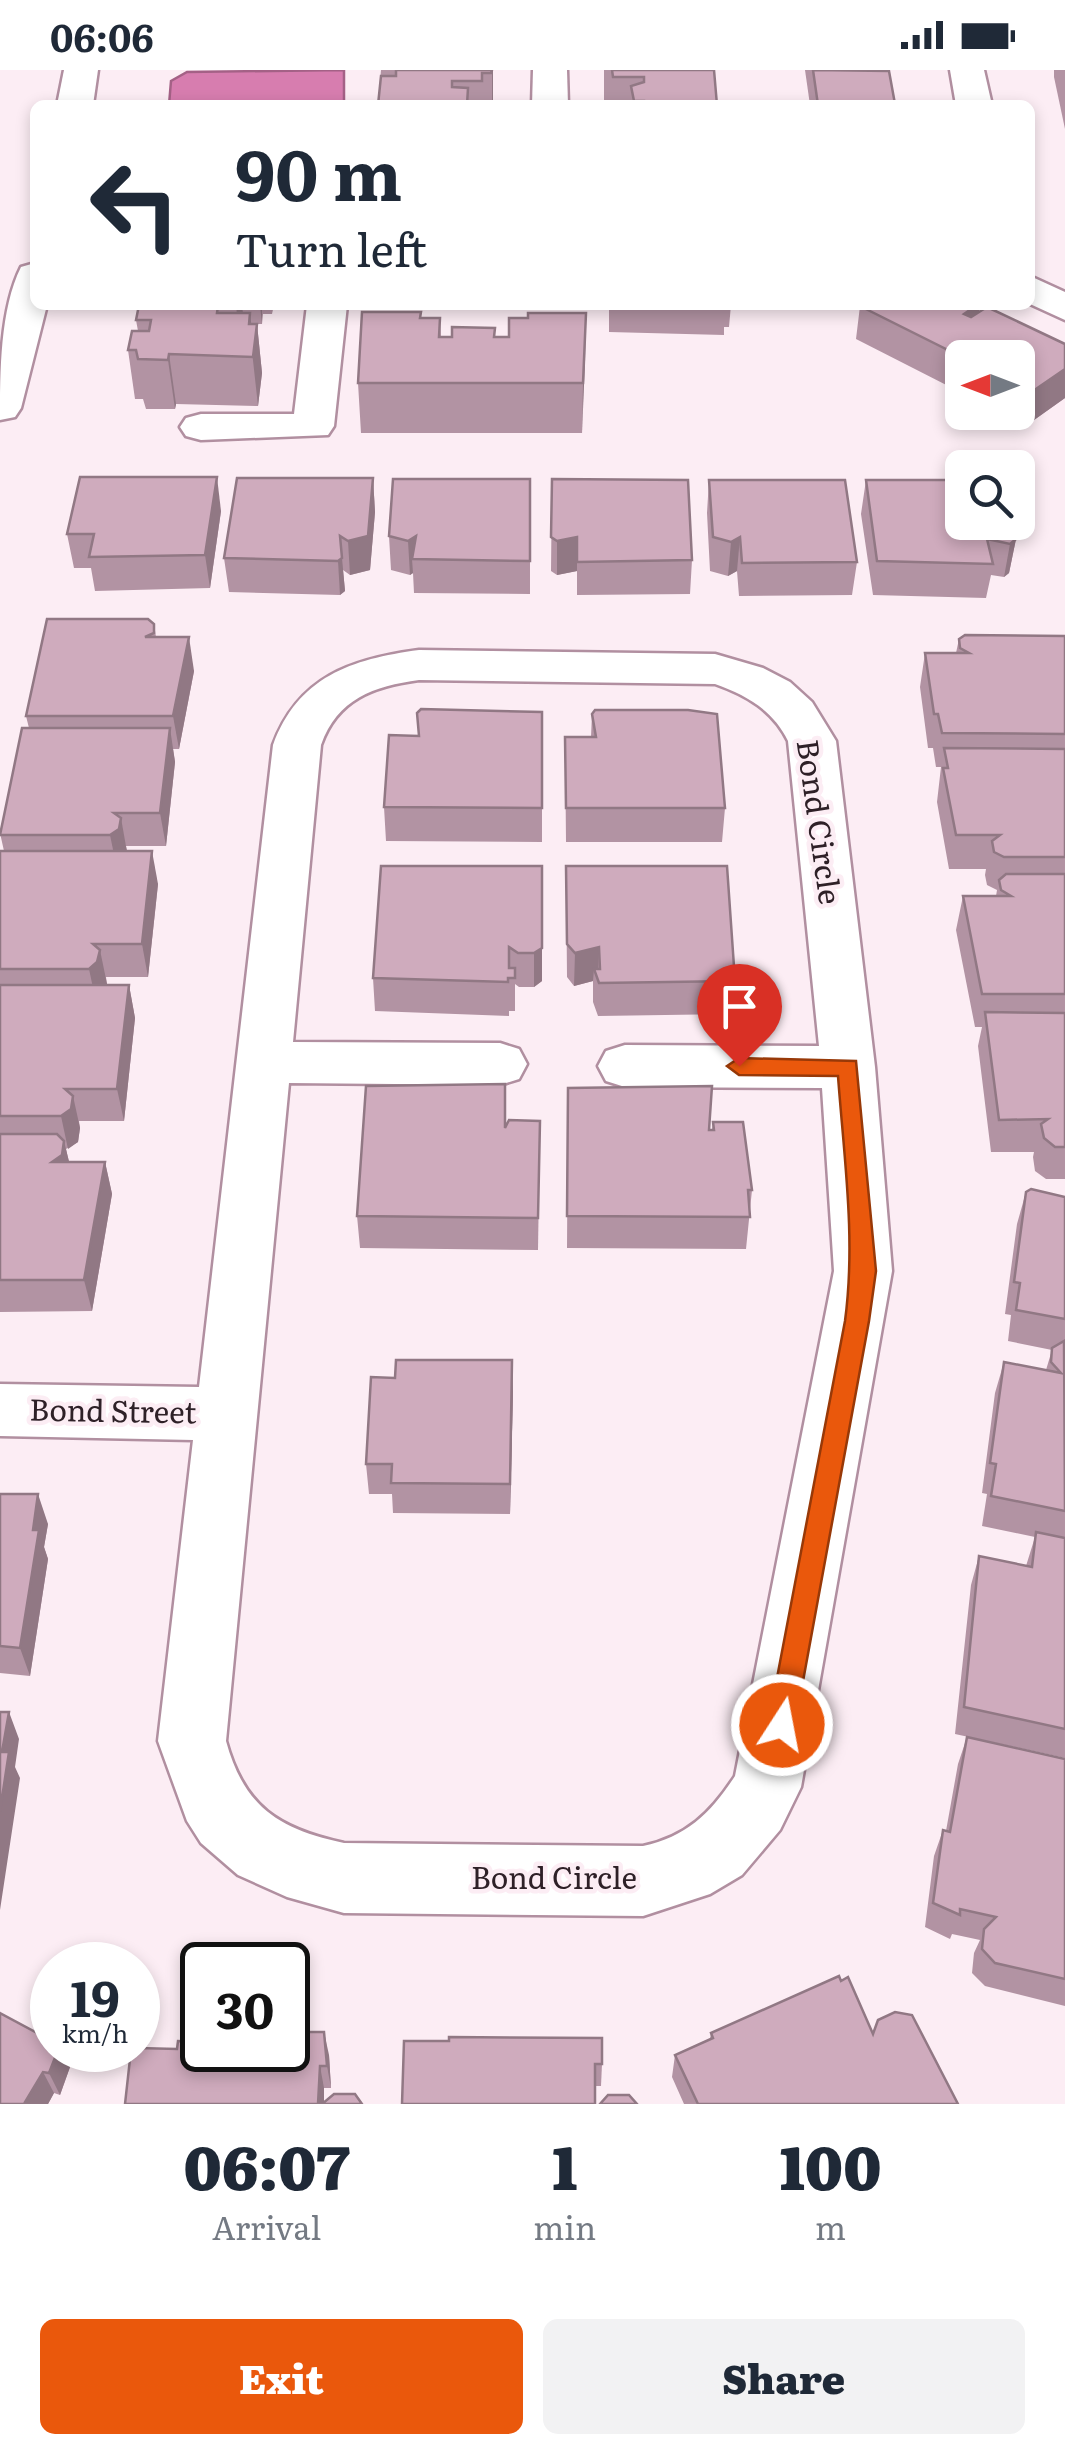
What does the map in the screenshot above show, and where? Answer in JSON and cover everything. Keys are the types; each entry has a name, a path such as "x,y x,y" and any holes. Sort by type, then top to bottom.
{"street":[{"path":"76,100 81,70"},
{"path":"550,70 550,100"},
{"path":"966,70 973,100"},
{"path":"0,255 30,255"},
{"path":"1035,291 1065,308"},
{"path":"0,408 30,294"},
{"path":"201,427 313,426 326,310"},
{"name":"Bond Circle","path":"439,665 715,670 759,684 792,706 812,741 848,1068 864,1271 782,1725 767,1788 734,1837 696,1867 643,1881 344,1878 298,1870 260,1853 214,1805 198,1774 192,1741 264,1062 303,723 326,695 361,678 397,668 439,665"},
{"path":"264,1062 500,1064"},
{"path":"625,1066 848,1068"},
{"name":"Bond Street","path":"0,1410 227,1414"}],"shaded area":[{"path":"344,70 344,100 169,100 171,81 187,72"}],"building":[{"path":"396,70 492,70 482,73 482,81 452,81 452,87 468,88 467,100 379,100 381,76 396,76"},
{"path":"612,70 714,70 717,100 634,100 631,86 644,82 644,77 613,77"},
{"path":"813,70 889,71 894,100 817,100"},
{"path":"138,310 250,313 249,324 257,324 253,357 169,354 168,360 138,359 136,350 128,350 132,331 149,331 151,320 136,320"},
{"path":"868,310 970,310 964,314 971,317 982,310 993,310 1065,344 1065,369 1035,390 1035,340 945,340 945,348"},
{"path":"362,312 421,312 420,318 440,318 439,337 452,337 452,327 495,328 494,337 509,337 509,318 528,318 528,313 586,313 583,383 358,383"},
{"path":"80,477 217,477 205,555 89,557 94,534 67,534"},
{"path":"237,478 373,478 368,536 348,541 340,536 342,558 338,561 224,558"},
{"path":"393,479 530,479 530,561 412,559 416,536 408,541 389,536"},
{"path":"552,479 688,480 692,560 577,562 577,537 557,541 551,537"},
{"path":"709,480 845,480 857,562 742,563 740,537 731,542 713,537"},
{"path":"866,480 945,480 945,540 987,540 993,564 877,561"},
{"path":"47,619 148,619 154,624 154,633 145,637 189,637 173,716 26,716"},
{"path":"965,635 1065,636 1065,734 942,733 938,714 934,714 925,653 969,653 960,648 959,639"},
{"path":"421,709 542,712 542,808 384,807 389,735 419,736 417,713"},
{"path":"595,710 688,710 717,714 725,808 566,808 565,737 596,737 592,714"},
{"path":"22,728 170,728 160,813 114,813 121,818 119,829 110,835 0,835"},
{"path":"944,748 1065,749 1065,857 1004,857 994,852 992,841 1000,835 956,835 943,768 948,768"},
{"path":"0,851 152,851 142,944 93,944 100,950 97,962 89,969 0,969"},
{"path":"381,866 542,866 542,948 534,953 518,953 509,947 509,968 515,968 515,978 508,978 508,982 373,978"},
{"path":"566,866 727,866 735,981 599,983 594,969 600,969 599,947 575,953 567,944"},
{"path":"1006,874 1065,874 1065,994 982,994 963,896 1011,896 1001,890 999,880"},
{"path":"0,985 129,985 117,1089 65,1089 73,1096 71,1109 61,1116 0,1116"},
{"path":"985,1012 1065,1013 1065,1147 1055,1147 1044,1138 1041,1124 1048,1119 999,1120"},
{"path":"505,1084 505,1128 509,1120 540,1121 538,1218 357,1216 366,1086"},
{"path":"712,1086 709,1130 714,1130 713,1122 743,1122 752,1190 748,1190 750,1217 567,1216 568,1088"},
{"path":"0,1134 57,1134 64,1141 62,1155 52,1162 105,1162 84,1280 0,1280"},
{"path":"1031,1189 1065,1197 1065,1319 1016,1310 1020,1283 1014,1282 1026,1192"},
{"path":"1064,1341 1065,1511 991,1496 996,1464 990,1463 1004,1362 1061,1373 1051,1362 1052,1348"},
{"path":"396,1360 512,1360 510,1484 391,1483 392,1464 366,1464 371,1377 395,1378"},
{"path":"0,1494 38,1494 33,1530 39,1530 20,1648 0,1646"},
{"path":"1036,1532 1065,1538 1065,1729 964,1707 979,1556 1032,1567"},
{"path":"0,1712 9,1712 2,1752 9,1752 0,1811"},
{"path":"967,1737 1065,1759 1065,1979 995,1963 982,1949 984,1929 996,1917 960,1909 960,1915 933,1903 943,1830 950,1832"},
{"path":"839,1976 841,1981 848,1977 873,2034 878,2020 895,2012 912,2015 958,2104 698,2104 675,2055 713,2038 711,2033"},
{"path":"0,2013 30,2029 30,2072 43,2072 25,2102 28,2104 0,2104"},
{"path":"310,2032 324,2032 327,2066 320,2066 318,2104 125,2104 129,2072 160,2072 160,2049 177,2049 178,2041 180,2072 310,2072"},
{"path":"449,2037 602,2038 602,2064 595,2064 595,2104 402,2104 404,2041 449,2041"},
{"path":"334,2094 355,2094 362,2104 322,2104"},
{"path":"608,2095 629,2095 637,2104 600,2104"}],"route":[{"path":"739,1066 848,1068 864,1271 782,1725"}]}
